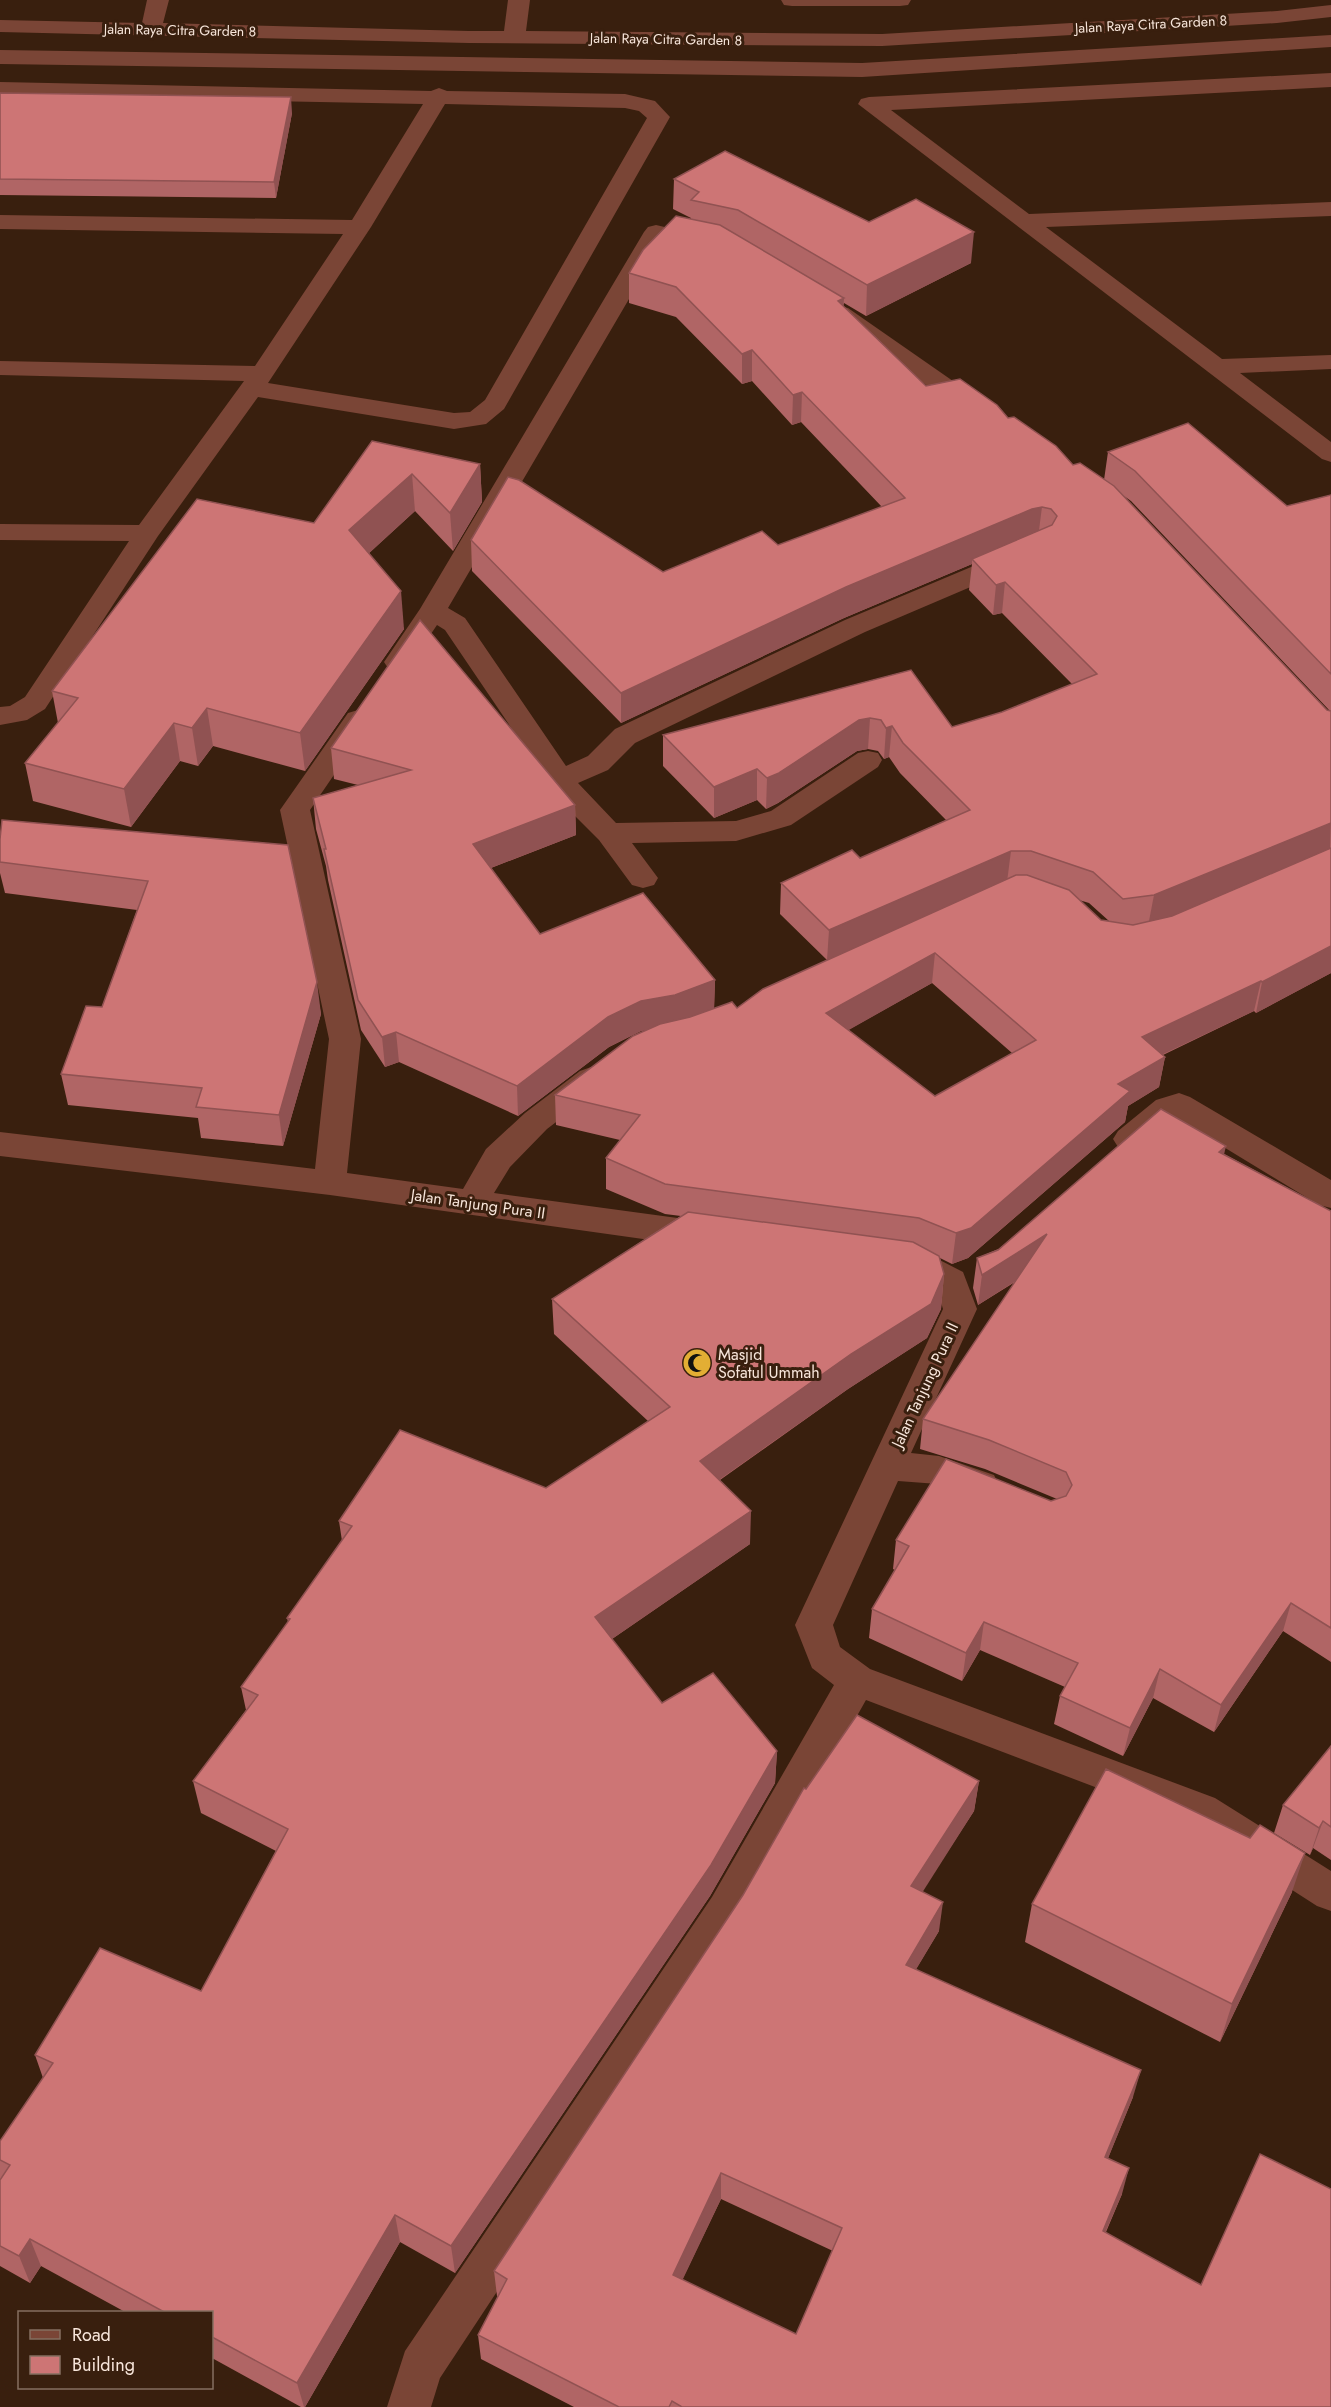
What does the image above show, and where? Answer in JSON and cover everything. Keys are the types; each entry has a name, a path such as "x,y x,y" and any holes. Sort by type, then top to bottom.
{"street":[{"path":"151,30 158,0"},
{"path":"514,37 519,0"},
{"path":"792,0 900,0"},
{"path":"877,1 886,69"},
{"name":"Jalan Raya Citra Garden 8","path":"0,26 514,37 882,40 1271,8 1331,11"},
{"name":"Jalan Raya Citra Garden 8","path":"0,57 517,66 886,69 1331,41"},
{"path":"1331,80 869,104 1331,454"},
{"path":"0,89 625,100 647,106 660,117 495,404 477,419 454,421 257,381 0,368"},
{"path":"0,716 17,714 35,703 147,533 257,381 359,227 439,95"},
{"path":"1024,221 1331,209"},
{"path":"0,222 359,227"},
{"path":"330,1184 345,1039 295,810 433,611 656,232 728,248"},
{"path":"820,302 851,320 995,421"},
{"path":"1217,368 1331,362"},
{"path":"0,532 147,533"},
{"path":"562,779 598,763 625,736 855,626 1038,548"},
{"path":"433,611 455,624 572,796 609,833 644,878"},
{"path":"609,833 736,831 781,818 868,760"},
{"path":"471,1203 498,1158 536,1121 612,1064"},
{"path":"1110,1155 1167,1108 1179,1105 1331,1196"},
{"name":"Jalan Tanjung Pura II","path":"0,1144 330,1184 740,1239"},
{"name":"Jalan Tanjung Pura II","path":"869,1256 916,1263 966,1275 960,1309 814,1624 825,1657 857,1680 1201,1810 1331,1893"},
{"path":"887,1467 939,1470 1014,1500"},
{"path":"409,2407 421,2367 726,1910 857,1680"}],"building":[{"path":"0,93 291,97 274,182 0,179"},
{"path":"725,151 869,222 916,199 974,232 867,285 738,210 691,200 699,192 674,179"},
{"path":"676,216 720,225 844,298 838,301 926,386 960,379 997,405 1008,418 1014,417 1056,446 1073,465 1080,463 1114,486 1327,710 1331,711 1331,823 1154,895 1123,899 1093,872 1031,851 1011,851 829,930 781,883 852,850 860,858 970,810 903,743 892,726 886,728 881,720 870,718 859,720 779,773 767,778 757,769 714,787 663,735 911,670 952,727 1002,712 1097,674 1005,582 996,585 972,559 1052,525 1057,516 1051,509 1042,507 1032,509 846,587 621,693 471,540 508,477 519,480 663,572 762,531 778,545 905,498 802,392 793,395 752,350 742,354 676,287 629,273 643,250"},
{"path":"1188,423 1287,506 1331,495 1331,674 1135,471 1108,452"},
{"path":"372,441 480,464 450,513 412,474 349,530 401,591 300,733 207,708 192,728 174,723 124,789 25,763 78,698 52,691 197,499 314,523"},
{"path":"420,620 575,805 473,844 540,934 643,893 715,980 675,995 641,1001 608,1017 517,1086 396,1032 382,1037 358,1000 313,798 411,770 331,748"},
{"path":"2,820 288,845 317,982 279,1115 196,1107 202,1088 61,1074 86,1006 102,1007 148,881 0,862"},
{"path":"1331,848 1331,946 1262,982 1142,1037 1165,1057 1118,1084 1130,1091 971,1228 956,1233 919,1218 665,1184 606,1158 640,1115 555,1095 633,1036 660,1024 690,1017 732,1002 737,1008 763,989 1016,875 1027,875 1069,890 1101,920 1133,925 1172,916","holes":["935,953 1036,1040 935,1096 826,1013"]},
{"path":"1161,1109 1226,1146 1219,1152 1331,1211 1331,1628 1291,1603 1221,1705 1160,1669 1130,1728 1060,1696 1078,1663 984,1622 966,1653 872,1609 909,1546 896,1540 946,1459 1051,1501 1066,1496 1072,1485 1066,1472 989,1440 923,1419 1047,1234 982,1275 977,1258 998,1250"},
{"path":"688,1212 913,1242 939,1256 944,1274 931,1304 851,1354 700,1461 751,1511 595,1617 662,1703 713,1673 777,1751 711,1865 451,2246 395,2215 297,2383 213,2338 213,2311 162,2311 30,2239 19,2256 0,2246 0,2180 10,2165 0,2160 0,2141 53,2063 35,2055 100,1948 201,1991 288,1829 193,1781 258,1695 241,1687 352,1526 339,1521 400,1430 546,1488 670,1407 552,1299"},
{"path":"857,1715 979,1781 911,1886 943,1902 906,1965 1141,2070 1105,2157 1129,2168 1103,2231 1201,2285 1260,2154 1331,2189 1331,2407 682,2407 672,2401 669,2407 619,2407 478,2335 507,2279 494,2271 743,1895 804,1788 806,1789","holes":["721,2173 842,2228 796,2334 673,2275"]},
{"path":"1331,1746 1331,1827 1323,1821 1319,1828 1283,1805"},
{"path":"1106,1769 1250,1838 1260,1825 1305,1853 1232,2004 1032,1904"}],"place":[{"name":"Masjid Sofatul Ummah","path":"697,1363"}]}
